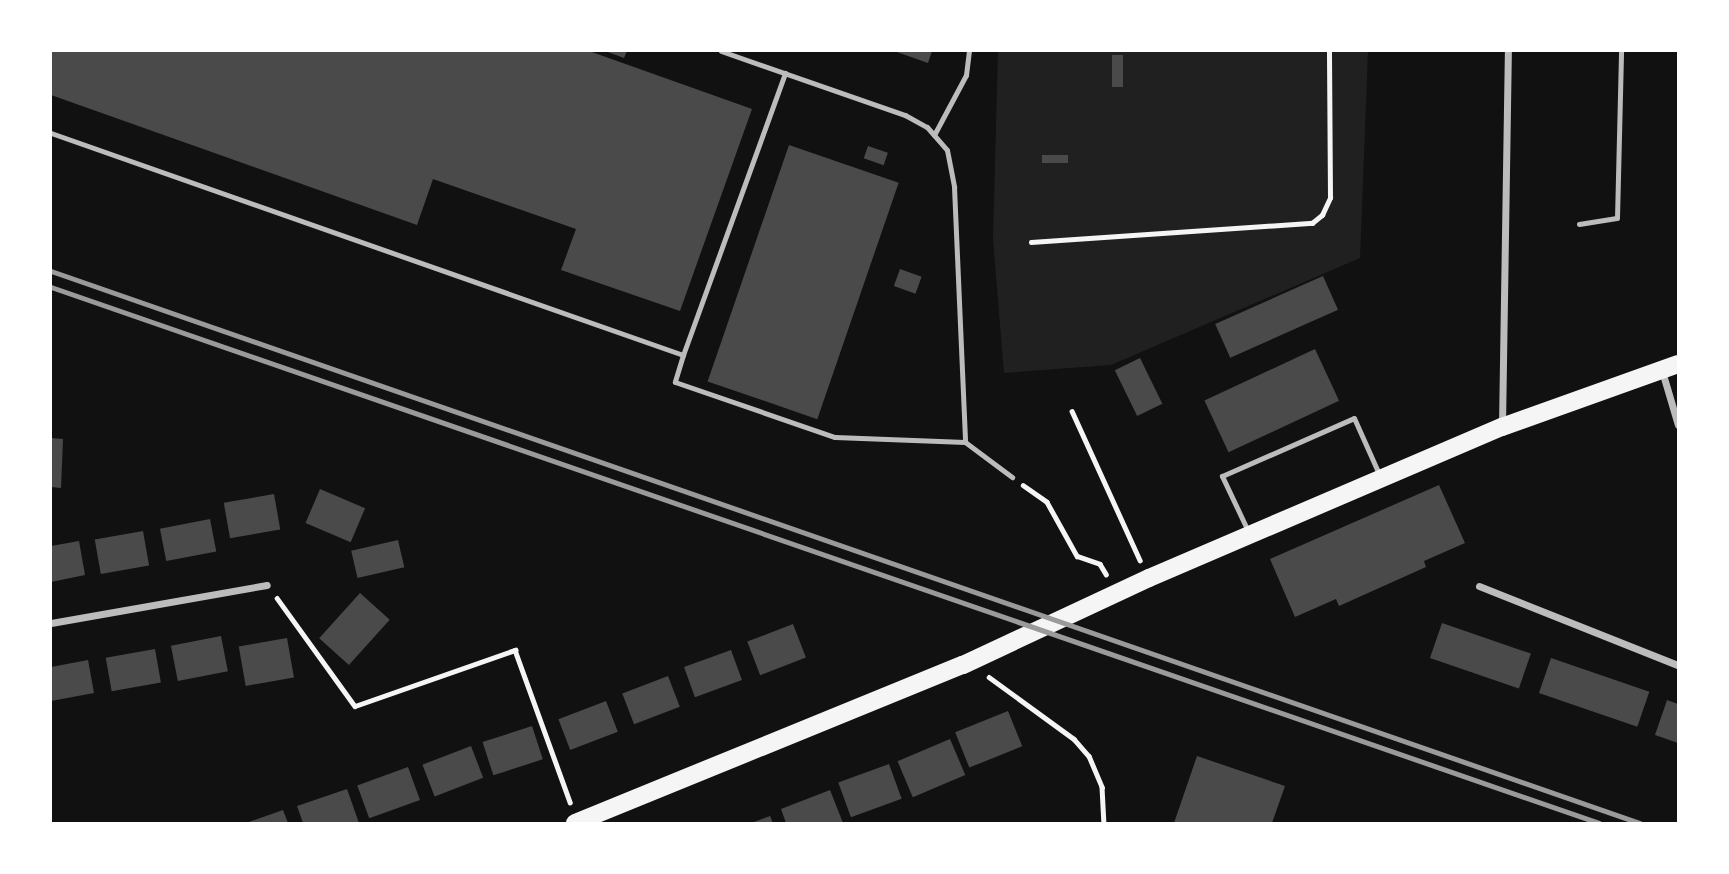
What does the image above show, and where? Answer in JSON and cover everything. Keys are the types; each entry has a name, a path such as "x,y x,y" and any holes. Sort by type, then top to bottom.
{"main road":[{"path":"576,823 963,665 1142,581 1502,427 1670,367"}],"street":[{"path":"1502,427 1508,51"},
{"path":"1670,367 1678,425"},
{"path":"51,623 267,585"},
{"path":"1479,586 1678,665"}],"lane":[{"path":"721,51 905,116 934,135 947,150 954,187 965,442"},
{"path":"934,135 966,75 969,51"},
{"path":"1578,224 1618,218 1621,51"},
{"path":"785,73 675,382 835,437 965,442 1012,477"},
{"path":"51,133 683,355"},
{"path":"1250,535 1222,476 1353,418 1381,479"}],"path":[{"path":"1031,242 1312,223 1322,215 1330,198 1329,51"},
{"path":"1072,411 1142,581"},
{"path":"1012,477 1047,502 1077,556 1100,564 1118,592"},
{"path":"267,585 355,706 515,650 576,823"},
{"path":"963,665 1002,683 1074,739 1098,771 1104,823"}],"shaded area":[{"path":"998,51 1368,51 1360,258 1111,365 1004,373 993,239"}],"building":[{"path":"51,51 589,51 752,109 680,311 561,270 576,229 433,179 417,225 51,95"},
{"path":"605,51 627,51 624,58"},
{"path":"894,51 932,51 928,63"},
{"path":"1112,55 1123,55 1123,87 1112,87"},
{"path":"789,145 899,183 817,419 708,381"},
{"path":"868,146 888,153 884,165 864,158"},
{"path":"1042,155 1068,155 1068,163 1042,163"},
{"path":"900,269 922,277 915,294 894,286"},
{"path":"1323,276 1338,310 1230,358 1215,324"},
{"path":"1315,349 1339,401 1229,452 1204,401"},
{"path":"1140,358 1162,404 1137,416 1115,370"},
{"path":"51,438 63,439 61,488 51,487"},
{"path":"1439,485 1465,543 1424,561 1426,567 1339,606 1336,599 1295,617 1270,559"},
{"path":"320,489 365,508 351,542 306,523"},
{"path":"274,494 280,529 230,538 224,503"},
{"path":"210,519 216,551 166,561 160,529"},
{"path":"143,531 149,565 101,574 95,540"},
{"path":"398,540 404,567 358,578 351,551"},
{"path":"79,541 85,575 51,582 51,546"},
{"path":"360,593 390,620 349,665 319,638"},
{"path":"1442,623 1531,654 1519,689 1430,658"},
{"path":"793,624 806,658 760,675 747,642"},
{"path":"221,636 228,671 178,681 171,646"},
{"path":"287,638 294,677 246,686 239,647"},
{"path":"155,649 161,682 112,691 106,658"},
{"path":"731,650 742,680 695,697 684,667"},
{"path":"1551,658 1649,692 1637,727 1539,693"},
{"path":"88,660 94,693 51,701 51,667"},
{"path":"668,676 680,707 634,724 622,694"},
{"path":"1667,700 1678,704 1678,743 1655,735"},
{"path":"606,701 618,732 570,750 558,719"},
{"path":"1008,711 1022,746 969,768 955,732"},
{"path":"532,726 543,759 493,775 483,742"},
{"path":"950,739 965,775 913,797 898,761"},
{"path":"471,746 483,778 435,796 422,765"},
{"path":"1197,756 1285,786 1272,823 1174,823"},
{"path":"889,764 902,799 851,817 838,782"},
{"path":"408,767 420,800 369,818 357,785"},
{"path":"347,789 359,823 303,823 297,806"},
{"path":"830,790 843,823 786,823 781,809"},
{"path":"283,810 288,823 246,823"},
{"path":"770,816 773,823 751,823"}],"railway":[{"path":"51,271 1640,823"},
{"path":"51,287 1599,823"}]}
